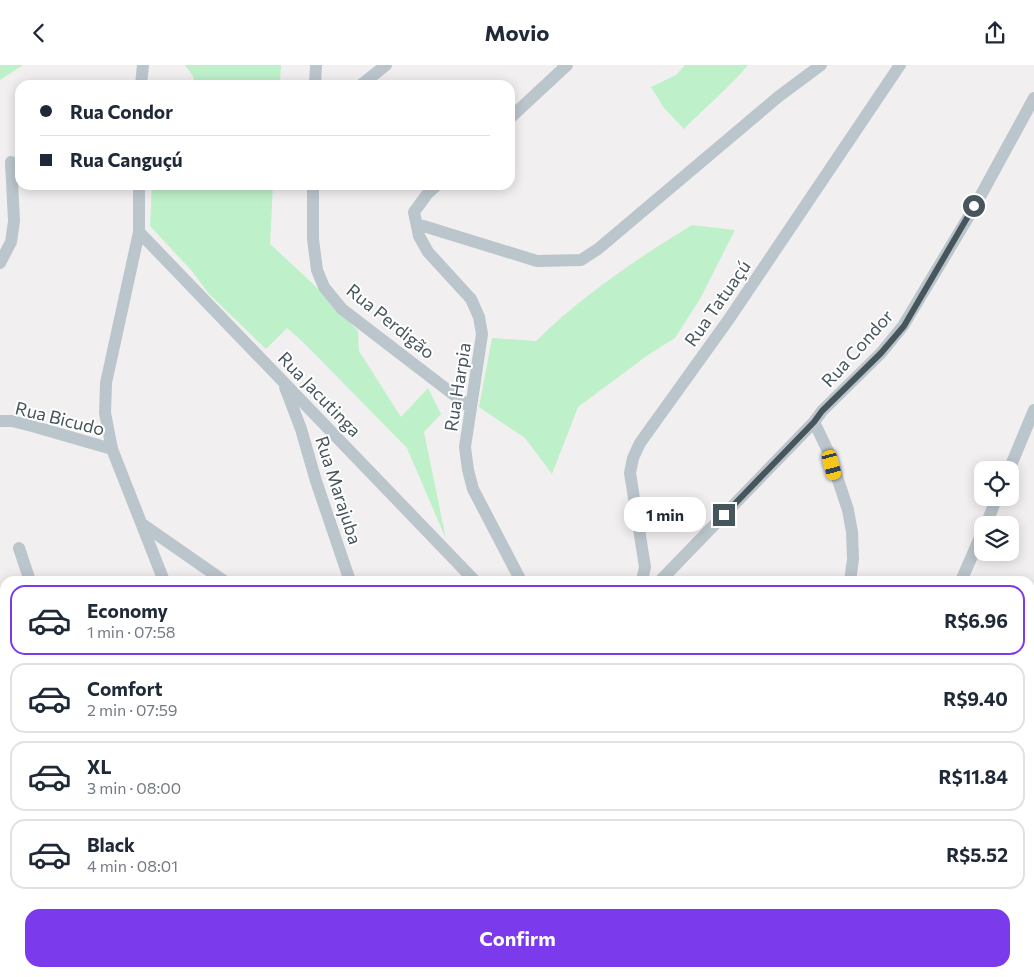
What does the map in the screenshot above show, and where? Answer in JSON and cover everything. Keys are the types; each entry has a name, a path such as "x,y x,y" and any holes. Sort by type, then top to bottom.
{"street":[{"path":"142,80 143,65"},
{"path":"315,80 316,65"},
{"path":"367,80 386,65"},
{"path":"515,112 566,65"},
{"path":"431,190 414,212 417,224 537,261 581,260 598,249 778,97 820,65"},
{"name":"Rua Tatuaçú","path":"643,576 644,567 630,473 633,458 640,443 729,319 900,65"},
{"name":"Rua Condor","path":"665,576 814,422 822,411 881,353 904,326 1034,98"},
{"path":"0,263 11,242 14,221 11,162"},
{"path":"138,190 138,232 106,383 105,413 112,449 162,576"},
{"name":"Rua Perdigão","path":"313,190 313,239 316,270 324,287 342,309 471,408"},
{"name":"Rua Harpia","path":"417,224 419,236 428,252 471,299 479,317 482,334 465,447 468,470 473,489 518,576"},
{"name":"Rua Jacutinga","path":"138,232 470,576"},
{"name":"Rua Marajuba","path":"283,382 348,576"},
{"path":"1013,461 1034,410"},
{"name":"Rua Bicudo","path":"0,421 12,421 32,426 112,449"},
{"path":"814,422 830,453 848,510 852,532 851,576"},
{"path":"142,525 217,576"},
{"path":"19,548 28,576"},
{"path":"963,576 974,551"}],"green space":[{"path":"0,65 23,65 0,80"},
{"path":"185,65 281,65 280,80 194,80"},
{"path":"685,65 748,65 684,129 664,108 651,87 676,75"},
{"path":"152,190 273,190 270,244 311,282 358,331 359,351 401,417 428,388 441,414 424,432 446,539 407,448 287,328 266,349 209,294 191,270 150,226"},
{"path":"692,225 735,230 700,299 675,338 648,355 578,407 552,474 525,438 479,407 492,338 536,341 591,293 650,251"}],"route":[{"path":"724,515 814,422 822,411 881,353 904,326 974,206"}]}
